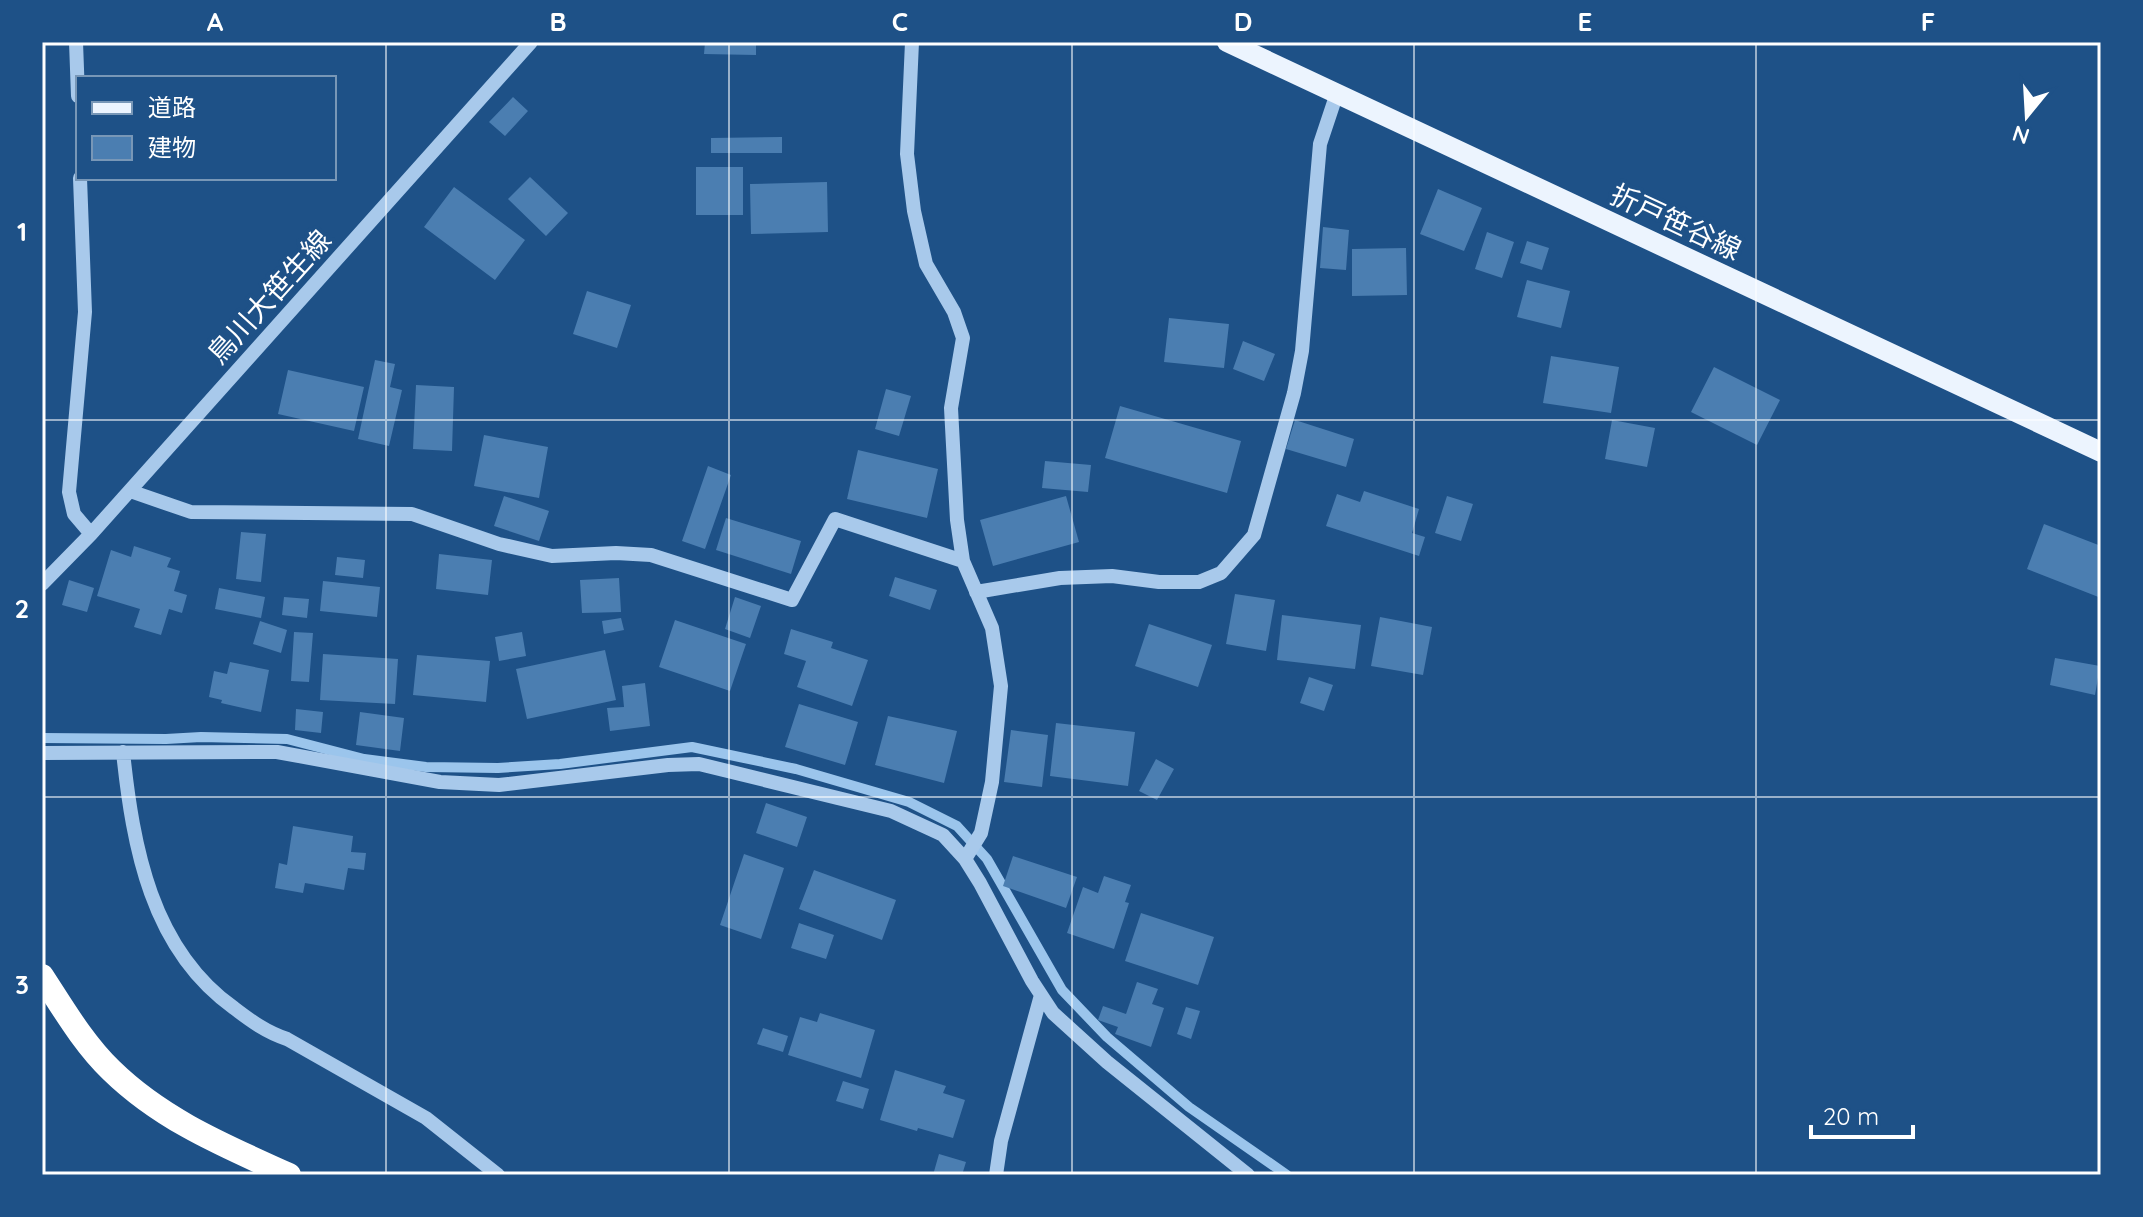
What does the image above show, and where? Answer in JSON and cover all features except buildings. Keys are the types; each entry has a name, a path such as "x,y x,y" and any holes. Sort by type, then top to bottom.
{"highway":[{"path":"42,976 73,1024 110,1068 154,1106 203,1137 289,1175"}],"main road":[{"name":"折戸笹谷線","path":"1227,42 2101,452"}],"street":[{"path":"76,42 77,76"},
{"name":"鳥川大笹生線","path":"42,584 130,491 531,42"},
{"path":"912,42 907,154 914,211 926,264 954,312 963,338 951,408 957,520 963,561 992,628 1001,686 992,782 981,833 967,855"},
{"path":"976,592 1060,578 1112,576 1159,582 1199,582 1221,573 1254,535 1294,393 1303,337 1320,144 1337,93"},
{"path":"80,180 85,312 69,492 74,514 91,534"},
{"path":"130,491 191,512 412,514 499,544 552,556 651,555 792,600 835,519 963,561"},
{"path":"123,752 130,815 154,904 171,940 200,980 268,1033 287,1039 426,1118 498,1175"},
{"path":"42,753 277,752 440,782 499,785 699,764 891,811 943,835 967,855 1053,1013 1107,1062 1248,1175"},
{"path":"996,1175 1001,1141 1041,995"}],"waterway":[{"path":"42,738 287,739 364,759 426,767 498,768 560,764 692,747 796,769 909,802 957,826 987,859 1062,990 1107,1037 1189,1107 1287,1175"}]}
